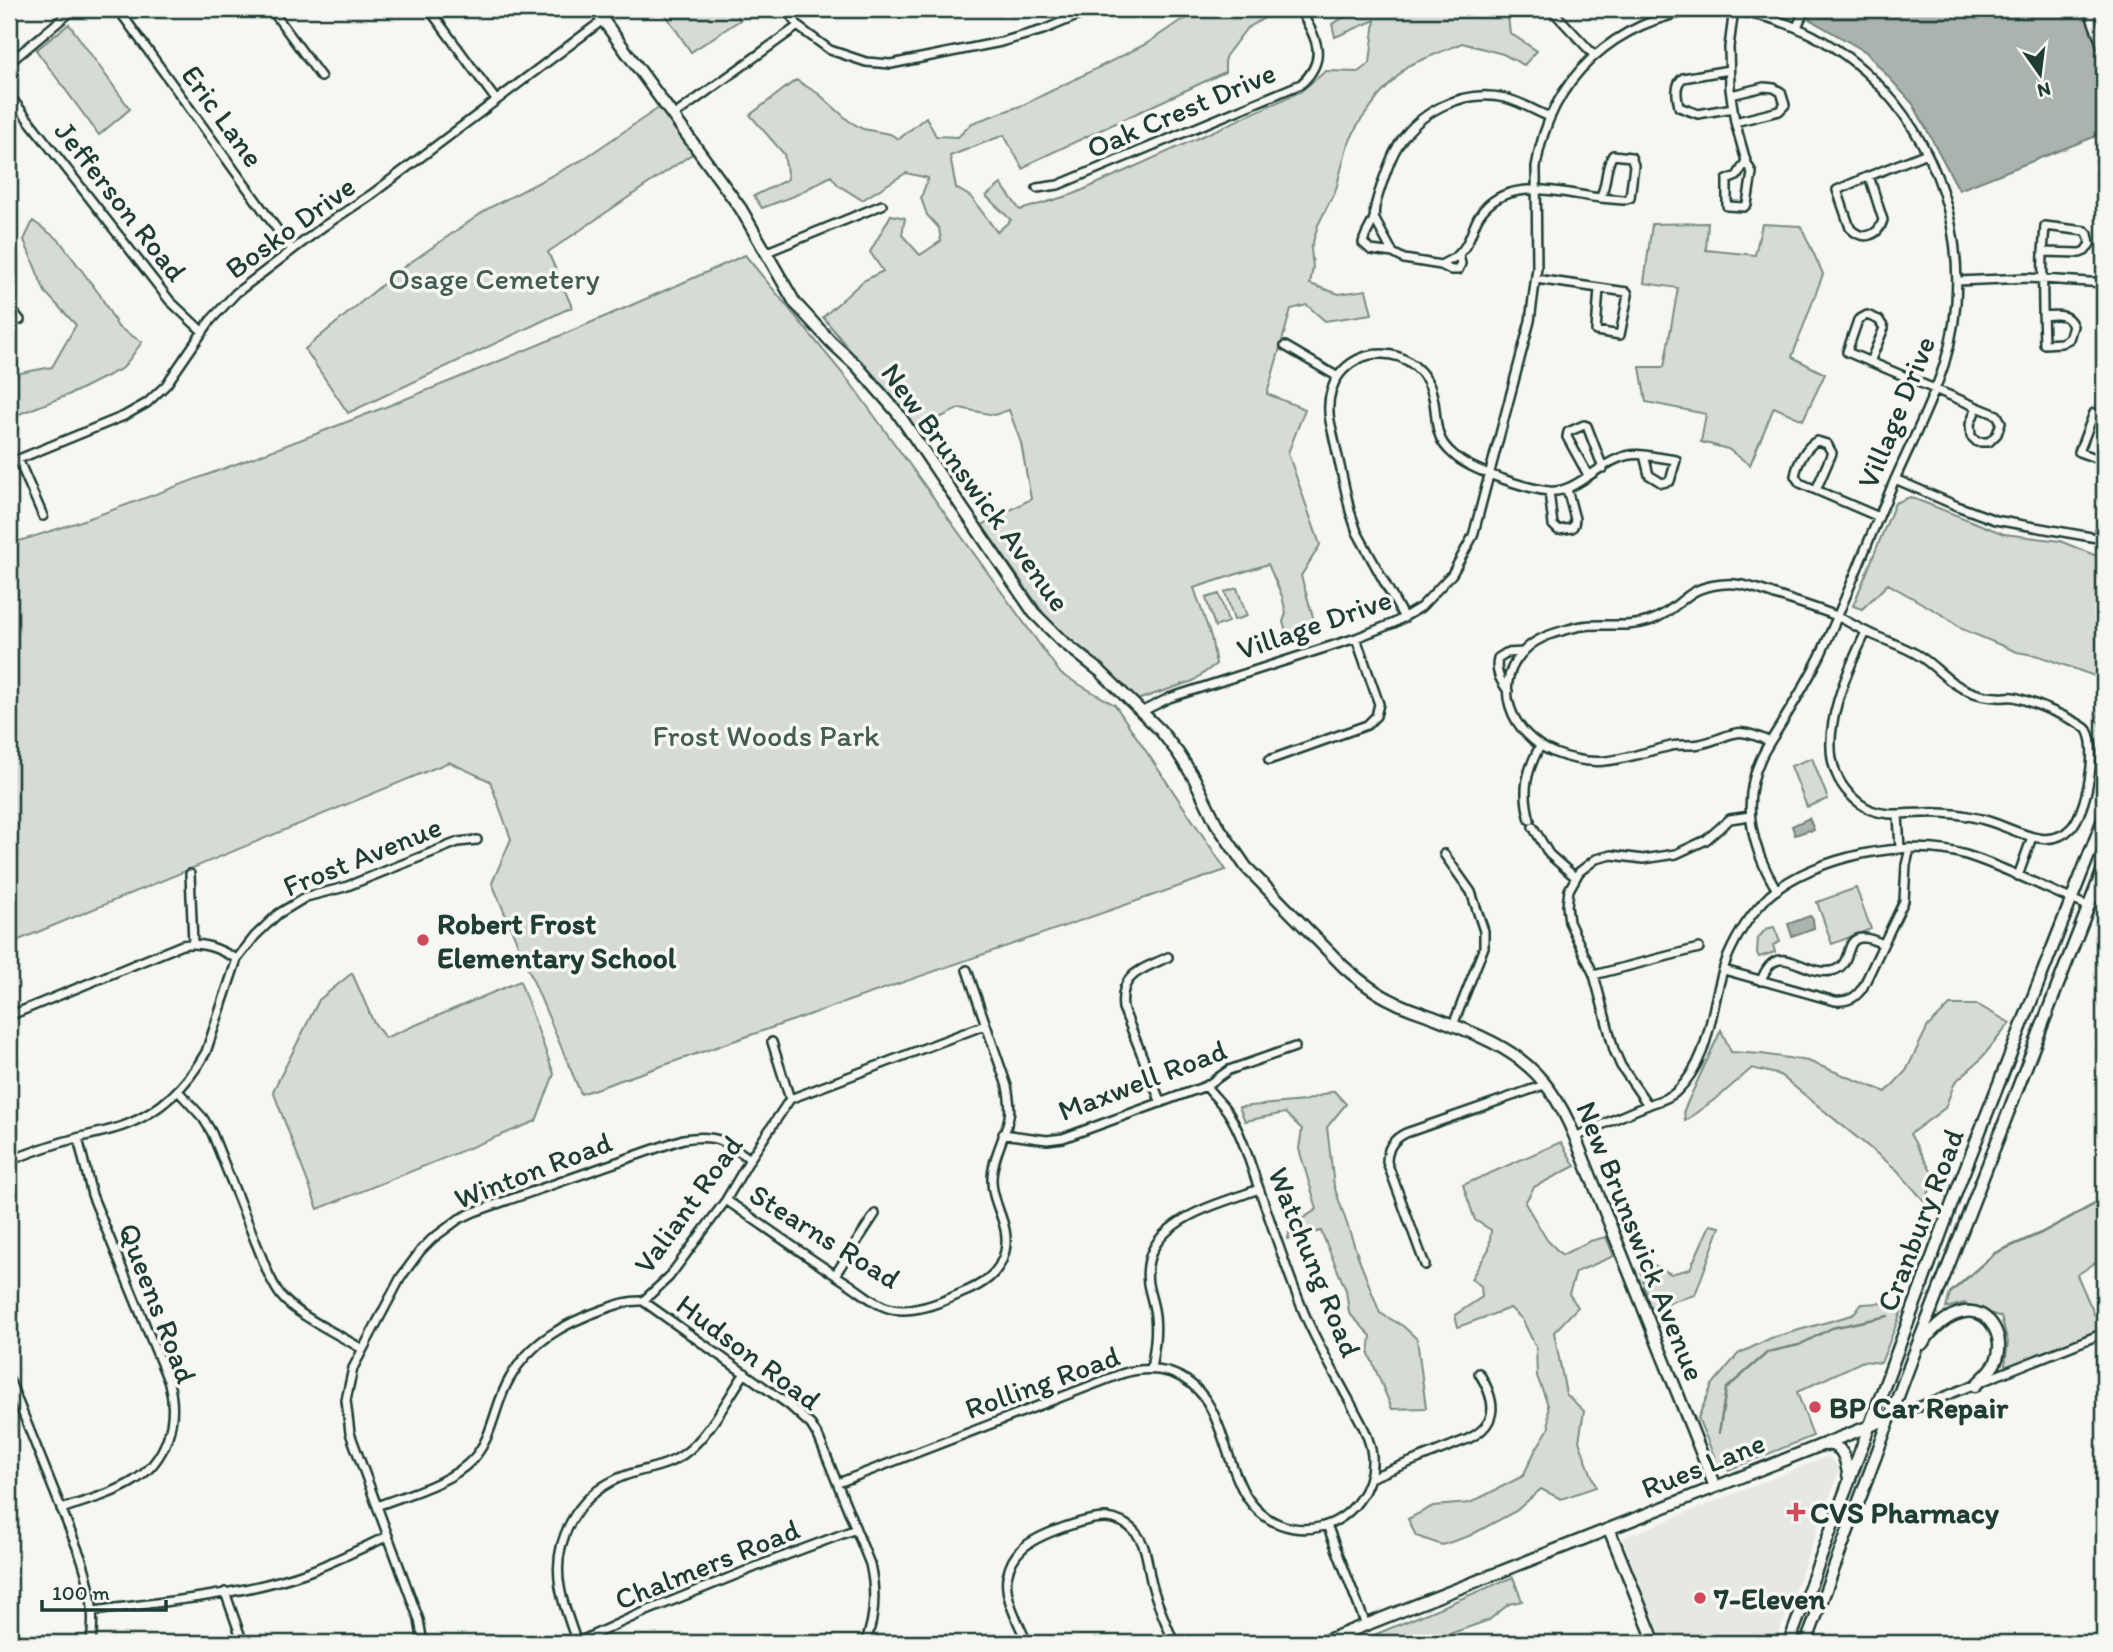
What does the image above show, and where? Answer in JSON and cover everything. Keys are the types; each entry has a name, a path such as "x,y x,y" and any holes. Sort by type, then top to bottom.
{"street":[{"path":"9,63 74,9"},
{"name":"Eric Lane","path":"118,9 292,250"},
{"path":"271,9 321,77"},
{"path":"429,9 496,100"},
{"name":"New Brunswick Avenue","path":"595,9 741,209 795,303 857,366 897,412 1045,626 1100,671 1178,753 1230,846 1264,887 1360,981 1393,1002 1483,1037 1511,1052 1537,1073 1558,1100 1714,1488"},
{"path":"786,9 798,26 819,44 841,56 891,64 1001,42 1043,30 1094,9"},
{"name":"Oak Crest Drive","path":"1037,188 1058,185 1301,84 1312,72 1318,55 1316,38 1299,9"},
{"path":"1551,9 1594,55"},
{"name":"Village Drive","path":"1141,712 1169,698 1356,638 1404,618 1431,598 1460,562 1474,536 1530,321 1536,279 1539,151 1550,117 1568,85 1594,55 1619,36 1668,15 1703,9"},
{"name":"Village Drive","path":"1709,9 1759,15 1797,27 1824,40 1863,69 1903,113 1927,153 1943,191 1955,249 1957,281 1951,337 1944,365 1819,658 1762,755 1753,781 1750,816 1756,849 1777,890"},
{"path":"1797,27 1805,9"},
{"path":"2088,9 2104,52"},
{"path":"1734,10 1729,47 1731,95 1735,122 1752,173 1748,204 1744,207 1727,206 1727,180 1737,176 1746,161"},
{"name":"Bosko Drive","path":"9,463 124,416 147,403 174,375 203,332 236,293 603,20"},
{"path":"673,116 798,26"},
{"path":"1729,70 1683,78 1677,87 1677,96 1679,107 1698,114 1733,108"},
{"path":"1731,95 1774,88 1784,98 1785,105 1779,111 1735,122"},
{"name":"Jefferson Road","path":"9,95 170,301 203,332"},
{"path":"1459,254 1461,264 1458,270 1451,270 1441,265 1404,259 1393,253 1371,250 1363,243 1374,218 1375,207 1394,152 1409,129 1419,119 1439,107 1469,97 1503,98 1550,117"},
{"path":"1869,176 1883,220 1875,234 1864,236 1850,228 1837,190 1869,176 1927,153"},
{"path":"1441,265 1459,254 1467,245 1480,215 1490,204 1516,190 1536,190 1600,198 1623,200 1630,198 1634,165 1631,157 1613,155 1608,162 1604,190 1600,198"},
{"path":"766,252 882,205"},
{"path":"1374,218 1393,253"},
{"path":"2043,252 2080,253 2088,249 2090,239 2085,231 2079,229 2045,226 2043,252 2042,278 2043,316 2044,344 2065,341 2073,330 2071,322 2063,315 2043,316"},
{"path":"1957,281 2042,278 2104,283"},
{"path":"1536,279 1599,288 1627,292 1620,335 1596,331 1599,288"},
{"path":"9,307 20,320"},
{"path":"1870,362 1884,328 1880,320 1867,315 1858,320 1847,352 1870,362 1934,389 1978,407 1997,415 2001,422 1997,434 1989,442 1977,442 1971,436 1970,424 1978,407"},
{"path":"1285,346 1338,377"},
{"path":"1404,618 1357,532 1350,511 1328,410 1330,393 1338,377 1348,366 1373,354 1390,354 1410,362 1419,369 1431,388 1441,440 1465,465 1490,475 1549,491 1567,489 1610,461 1634,454 1644,455 1676,460 1670,481 1662,483 1649,475 1644,455"},
{"path":"2104,417 2094,413 2079,452 2101,460 2104,452"},
{"path":"1588,475 1567,437 1568,432 1587,426 1603,468"},
{"path":"1816,490 1832,453 1827,444 1817,441 1809,446 1795,471 1795,477 1800,483 1816,490 1879,517"},
{"path":"18,459 43,516"},
{"path":"1895,479 1995,520 2101,540 2104,521"},
{"path":"1549,491 1553,525 1558,530 1572,528 1574,525 1567,489"},
{"path":"1770,742 1751,733 1734,733 1704,743 1667,747 1621,760 1576,760 1540,747 1519,728 1511,711 1508,691 1513,667 1523,652 1546,636 1578,626 1629,626 1654,620 1704,588 1730,583 1750,586 1837,616 1919,655 1957,686 1971,692 1997,697 2015,696 2085,727 2091,738 2093,753 2077,821 2059,836 2043,839 1966,815 1882,813 1852,796 1839,780 1832,760 1833,721 1839,696 1866,632"},
{"path":"1269,760 1367,725 1376,716 1378,704 1356,638"},
{"path":"1508,691 1499,679 1496,668 1498,658 1506,653 1523,652"},
{"path":"1540,747 1532,761 1525,796 1532,823 1549,854 1575,877"},
{"path":"1898,815 1900,849"},
{"path":"1648,1105 1614,1050 1594,975 1568,917 1567,895 1575,877 1587,864 1606,856 1654,859 1686,850 1706,839 1730,819 1750,816"},
{"name":"Cranbury Road","path":"1789,1643 1960,1182 2104,817"},
{"path":"2018,876 2032,837"},
{"name":"Frost Avenue","path":"9,1161 127,1125 155,1110 178,1091 206,1052 237,959 265,925 278,914 306,897 345,887 458,842 477,840"},
{"path":"1724,970 1835,1001 1848,1001 1855,997 1863,988 1904,901 1906,864 1910,848"},
{"path":"1575,1137 1674,1095 1702,1057 1727,958 1739,933 1752,914 1777,890 1820,867 1879,851 1927,848 1964,854 2088,906"},
{"path":"1444,854 1471,892 1484,931 1484,947 1453,1025"},
{"name":"Cranbury Road","path":"1806,1643 1912,1359 2104,867"},
{"path":"190,874 193,943"},
{"path":"1761,981 1765,968 1773,961 1783,960 1821,971 1833,971 1844,964 1854,940 1864,937 1883,944"},
{"path":"9,1016 175,947 193,943 213,947 237,959"},
{"path":"1594,975 1699,948"},
{"path":"1161,1103 1123,1008 1122,996 1123,987 1134,973 1168,957"},
{"name":"Stearns Road","path":"726,1200 885,1307 911,1309 931,1305 985,1282 1000,1264 1007,1242 992,1178 1009,1110 1007,1086 967,970"},
{"path":"772,1042 790,1099 985,1025"},
{"name":"Maxwell Road","path":"1003,1134 1047,1140 1063,1138 1206,1086 1228,1070 1295,1047"},
{"path":"1425,1265 1387,1162 1389,1148 1406,1133 1544,1085"},
{"name":"Watchung Road","path":"1206,1086 1230,1116 1310,1325 1368,1438 1372,1458 1370,1478"},
{"path":"178,1091 203,1118 212,1133 275,1287 295,1308 362,1349"},
{"name":"Valiant Road","path":"377,1506 448,1478 470,1462 486,1440 510,1377 538,1344 557,1329 631,1300 643,1301 669,1277 726,1200 790,1099"},
{"name":"Winton Road","path":"423,1643 419,1620 350,1433 346,1411 349,1378 401,1277 415,1257 445,1228 474,1212 683,1139 704,1136 719,1140 750,1159"},
{"name":"Queens Road","path":"61,1508 113,1492 145,1473 166,1444 173,1409 169,1383 92,1195 79,1138"},
{"path":"1151,1369 1156,1334 1148,1273 1152,1253 1158,1241 1171,1226 1183,1219 1259,1189"},
{"path":"835,1275 875,1213"},
{"name":"Hudson Road","path":"643,1301 789,1405 811,1425 827,1453 870,1564 874,1588 873,1613 864,1643"},
{"path":"1912,1359 1928,1335 1943,1322 1964,1312 1977,1313 1984,1316 1994,1327 2000,1348 1994,1366 1975,1386"},
{"name":"Rues Lane","path":"1320,1643 2104,1333"},
{"name":"Rolling Road","path":"838,1483 1122,1374 1151,1369 1180,1377 1203,1395 1215,1415 1243,1491 1260,1513 1278,1524 1292,1528 1327,1525"},
{"path":"576,1643 558,1576 561,1545 573,1517 586,1500 611,1481 666,1464 690,1450 744,1373"},
{"path":"1366,1625 1327,1525 1340,1519 1356,1505 1370,1478 1468,1439 1482,1430 1490,1417 1492,1403 1488,1388 1479,1373"},
{"path":"9,1379 82,1560 90,1587 93,1611 91,1643"},
{"path":"1818,1446 1830,1444 1838,1447 1843,1453 1850,1480"},
{"path":"1027,1643 1009,1600 1007,1584 1016,1556 1022,1548 1037,1539 1099,1518 1112,1519 1129,1526 1135,1532 1144,1547 1153,1589 1174,1643"},
{"name":"Chalmers Road","path":"576,1643 637,1615 856,1529"},
{"path":"1609,1529 1655,1643"},
{"path":"93,1611 225,1592 310,1571 388,1536"},
{"path":"225,1592 243,1643"}],"shaded area":[{"path":"1812,9 2088,9 2104,52 2104,133 1959,190 1913,104 1866,52 1809,19"},
{"path":"1809,818 1814,830 1795,835 1792,826"},
{"path":"1810,916 1814,928 1792,936 1788,924"},
{"path":"1828,1456 1840,1469 1775,1643 1659,1643 1623,1538"}],"green space":[{"path":"662,9 733,9 740,20 691,52"},
{"path":"1214,9 1233,12 1239,9 1276,11 1246,29 1225,57 1225,72 1034,161 1023,169 1004,135 950,156 956,188 971,197 997,232 1011,220 986,196 1001,184 1020,210 1074,194 1300,92 1326,71 1358,72 1370,63 1375,20 1335,37 1332,24 1352,13 1350,9 1518,9 1508,17 1510,33 1537,51 1524,65 1503,54 1462,43 1407,66 1358,124 1347,147 1336,189 1318,225 1311,249 1313,267 1310,284 1339,294 1366,290 1372,314 1325,321 1307,305 1291,309 1267,394 1305,409 1288,453 1320,545 1301,576 1318,634 1290,644 1283,622 1286,613 1282,596 1268,564 1194,588 1211,637 1216,664 1193,681 1134,701 1053,627 982,525 1031,499 1021,443 1009,410 994,415 960,408 914,430 823,317 863,281 883,271 870,252 891,215 905,218 902,235 920,255 941,241 939,228 927,215 921,198 928,178 906,173 862,200 838,185 831,176 794,196 762,208 754,196 788,179 784,154 750,115 796,80 819,94 849,121 863,129 890,134 899,139 926,117 936,136 958,137 972,123 1023,105 1146,44 1180,21"},
{"path":"69,24 130,109 99,135 36,50"},
{"name":"Osage Cemetery","path":"660,107 695,152 548,252 572,307 348,413 305,349 401,269 489,208 582,160"},
{"path":"33,221 59,240 100,295 118,327 142,342 123,368 73,393 9,418 9,375 52,367 76,325 45,292 24,240"},
{"path":"1708,223 1706,250 1755,255 1762,224 1801,226 1823,274 1792,357 1825,374 1803,420 1774,407 1750,465 1728,449 1701,442 1706,414 1646,402 1640,367 1664,367 1678,288 1644,283 1652,224"},
{"name":"Frost Woods Park","path":"745,255 852,385 1061,674 1115,705 1226,870 581,1094 492,883 511,839 490,781 449,762 9,944 9,544 127,505 371,413 621,310"},
{"path":"1910,497 2004,534 2060,541 2104,559 2104,691 2103,679 2039,656 2017,652 1962,629 1888,584 1862,609 1853,606 1895,503"},
{"path":"1237,588 1247,616 1234,620 1225,592"},
{"path":"1219,594 1228,622 1215,627 1206,598"},
{"path":"2104,691 2104,730 2097,720"},
{"path":"1812,758 1828,799 1807,807 1791,766"},
{"path":"1856,888 1871,929 1832,944 1817,902"},
{"path":"1774,927 1780,942 1773,945 1775,952 1759,957 1758,938 1766,929"},
{"path":"352,973 373,1021 385,1038 520,981 554,1074 536,1121 318,1209 273,1091 319,1000"},
{"path":"1950,1005 1978,1005 2010,1023 1980,1060 1955,1082 1945,1108 1910,1134 1935,1178 1925,1202 1897,1170 1780,1075 1752,1068 1685,1121 1684,1110 1721,1030 1731,1052 1808,1061 1886,1092 1906,1071 1928,1026"},
{"path":"1334,1091 1346,1104 1327,1127 1334,1186 1380,1313 1403,1326 1417,1339 1426,1408 1392,1409 1369,1354 1371,1336 1349,1313 1346,1290 1321,1231 1288,1239 1290,1227 1317,1209 1299,1149 1302,1129 1285,1113 1245,1121 1239,1107 1304,1101"},
{"path":"1561,1142 1575,1166 1534,1187 1525,1203 1547,1240 1562,1255 1590,1241 1606,1237 1614,1256 1576,1272 1569,1294 1578,1307 1554,1332 1566,1394 1584,1411 1579,1441 1596,1487 1561,1499 1541,1489 1516,1511 1469,1536 1442,1545 1416,1536 1408,1519 1433,1506 1470,1503 1523,1476 1549,1428 1548,1405 1537,1376 1536,1347 1522,1319 1510,1308 1458,1327 1455,1315 1482,1297 1481,1286 1471,1279 1489,1249 1491,1230 1475,1220 1463,1185"},
{"path":"2104,1199 2104,1209 2096,1211 2104,1231 2104,1257 2077,1275 2103,1334 2004,1372 2008,1342 2001,1317 1964,1303 1946,1308 1950,1293 1995,1253 2041,1233"},
{"path":"1710,1225 1720,1227 1695,1295 1650,1308 1640,1269 1650,1263 1671,1274 1690,1269"},
{"path":"1880,1303 1902,1310 1881,1363 1863,1361 1797,1392 1813,1436 1728,1470 1719,1468 1698,1418 1712,1385 1738,1354 1771,1338 1852,1315 1862,1304"},
{"path":"1513,1577 1522,1601 1509,1604 1489,1620 1424,1643 1355,1643"}],"waterway":[{"path":"1950,1293 1995,1253 2041,1233 2104,1199"},
{"path":"1719,1433 1726,1389 1768,1352 1799,1345 1832,1328 1888,1316"}],"place":[{"name":"Robert Frost Elementary School","path":"423,940"},
{"name":"BP Car Repair","path":"1815,1407"},
{"name":"CVS Pharmacy","path":"1796,1512"},
{"name":"7-Eleven","path":"1700,1598"}]}
